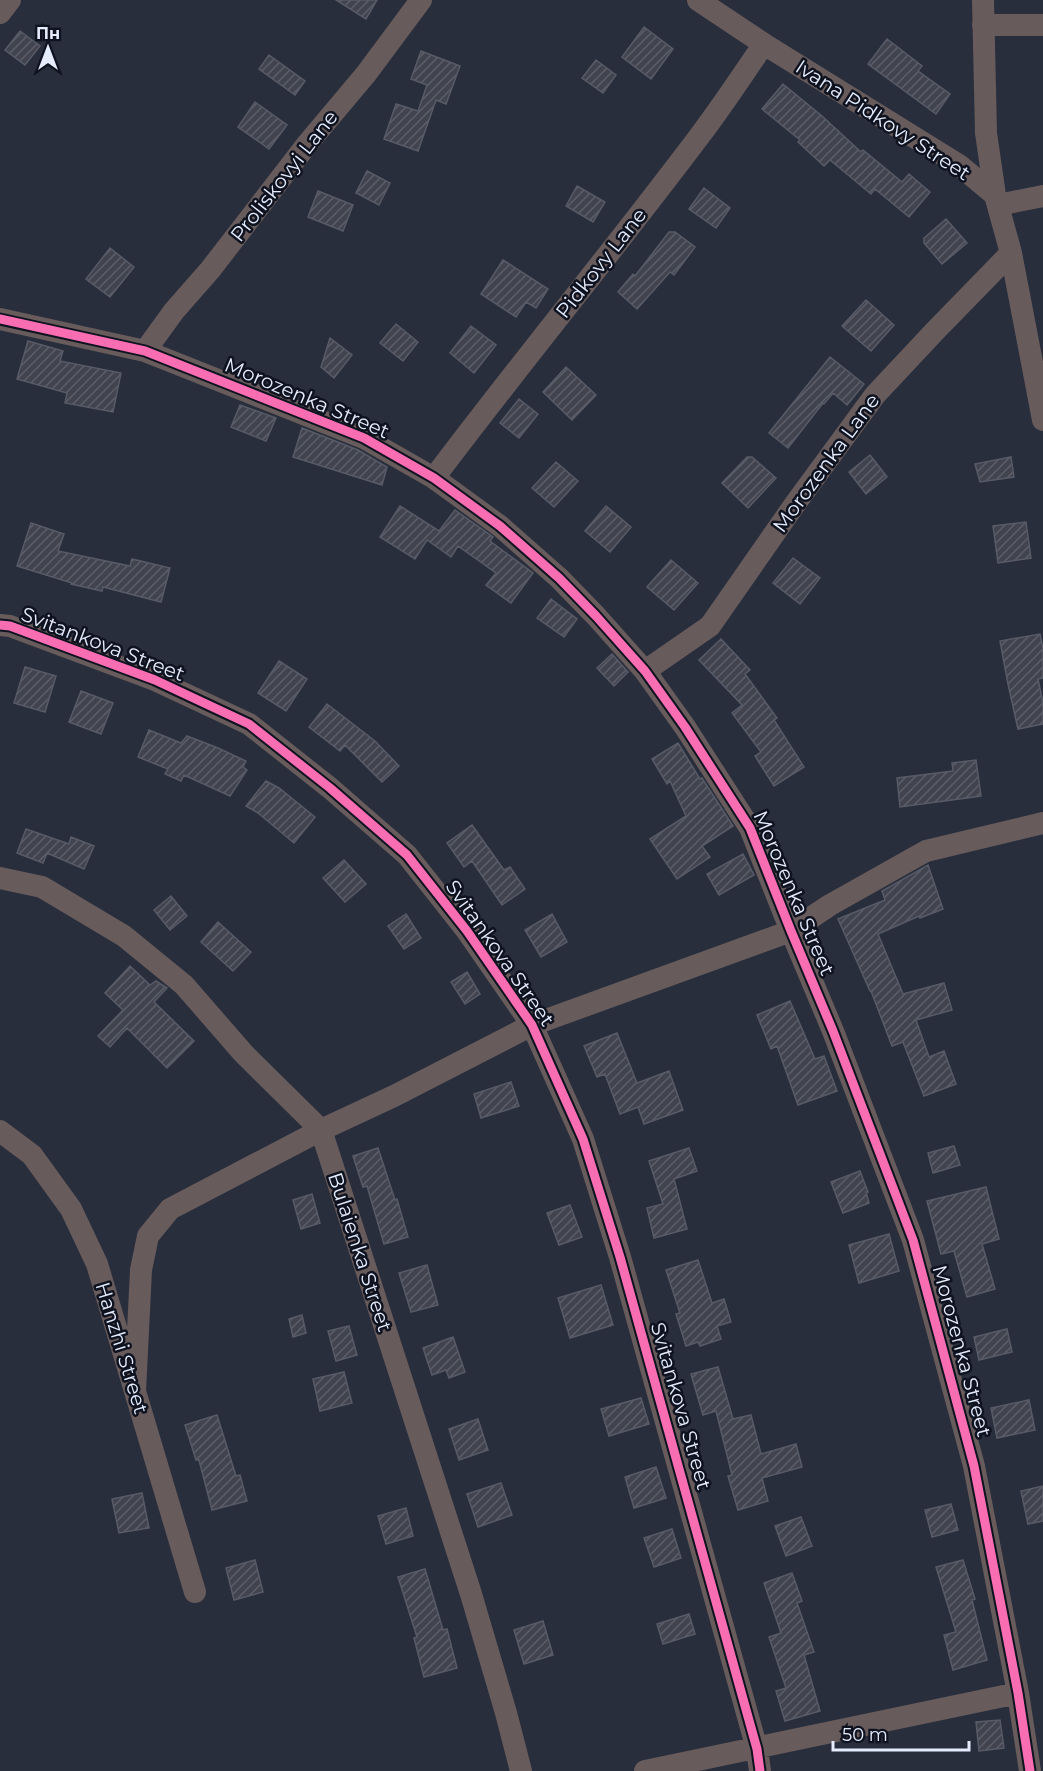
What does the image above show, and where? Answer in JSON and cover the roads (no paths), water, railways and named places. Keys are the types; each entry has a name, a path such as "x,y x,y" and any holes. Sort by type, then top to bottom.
{"street":[{"path":"0,13 10,0"},
{"name":"Proliskovyi Lane","path":"145,351 308,142 366,74 421,0"},
{"name":"Ivana Pidkovy Street","path":"698,0 764,44 959,165 996,200"},
{"path":"983,0 986,132 996,200 1011,254 1042,416"},
{"path":"983,25 1043,26"},
{"name":"Pidkovy Lane","path":"434,478 696,141 764,44"},
{"path":"996,200 1043,196"},
{"name":"Morozenka Lane","path":"645,671 710,626 875,395 1011,254"},
{"name":"Morozenka Street","path":"0,319 145,351 364,438 434,478 500,526 559,578 645,671 685,727 750,828 833,1031 913,1240 974,1466 1018,1693 1030,1771"},
{"name":"Svitankova Street","path":"0,625 10,626 155,680 249,724 330,788 406,855 467,931 532,1026 583,1139 620,1257 757,1749 760,1771"},
{"path":"135,1391 141,1270 148,1236 170,1209 321,1130 532,1026 791,931 830,905 926,851 1043,823"},
{"name":"Bulaienka Street","path":"0,878 42,887 123,936 184,985 244,1054 321,1130 471,1594 506,1713 520,1771"},
{"name":"Hanzhi Street","path":"0,1131 32,1155 71,1209 97,1264 195,1592"},
{"path":"645,1771 1018,1693"}]}
